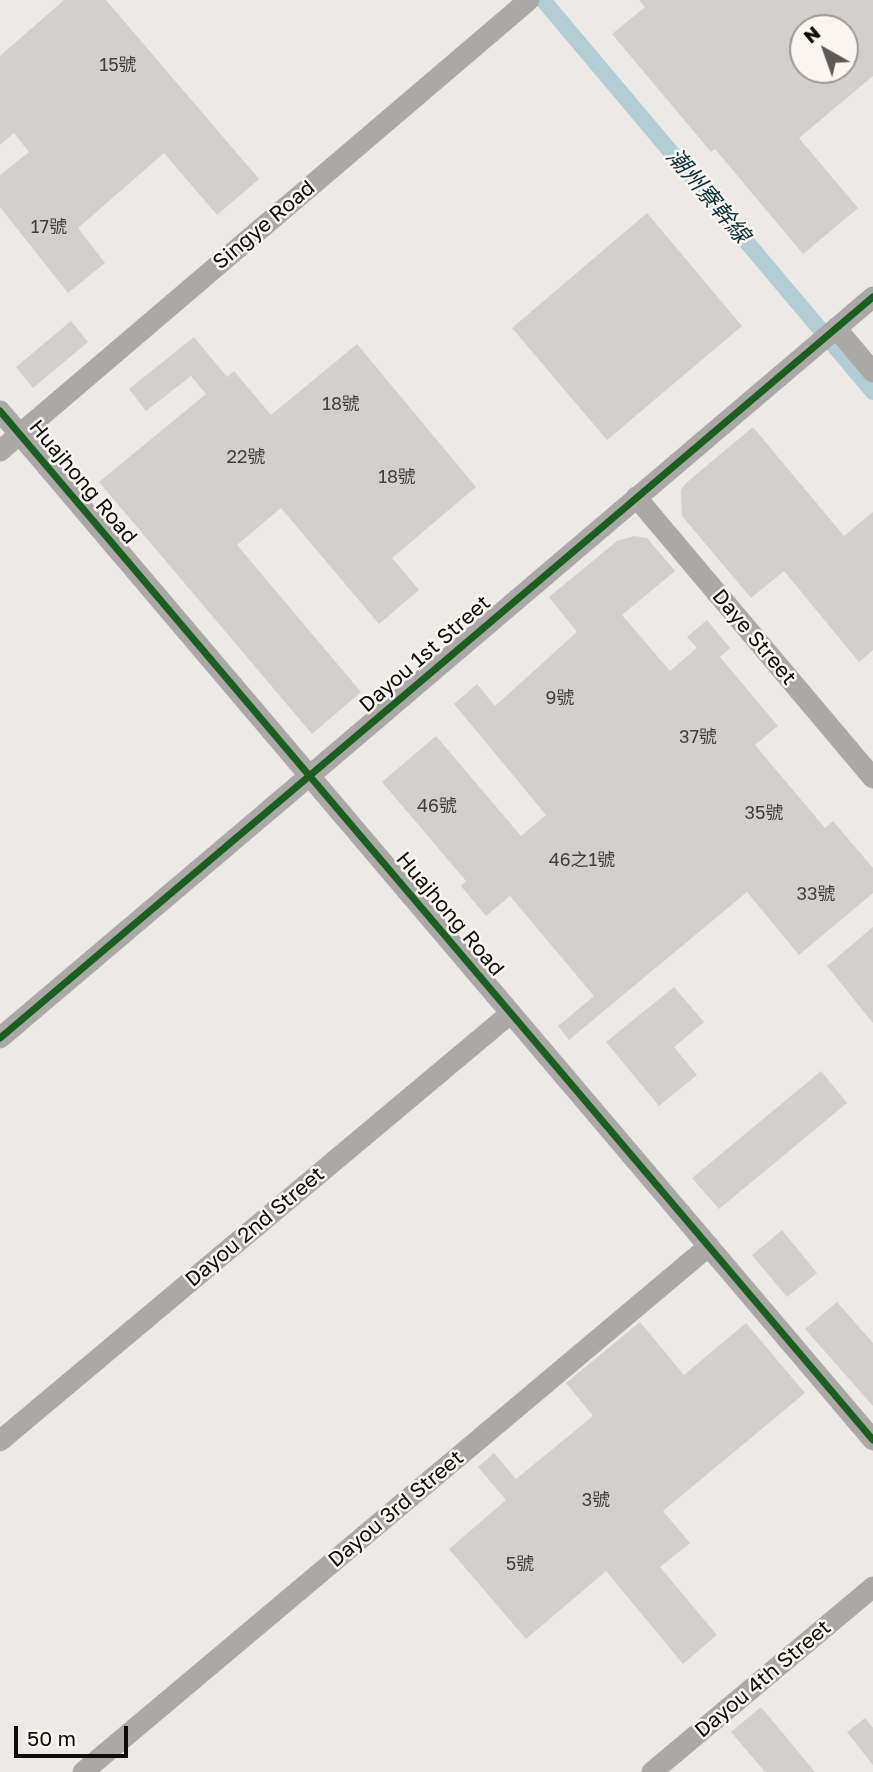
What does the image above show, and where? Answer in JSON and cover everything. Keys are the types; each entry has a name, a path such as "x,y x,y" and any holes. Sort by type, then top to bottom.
{"street":[{"name":"Singye Road","path":"0,451 529,0"},
{"name":"Dayou 1st Street","path":"0,1038 873,297"},
{"path":"836,328 873,372"},
{"name":"Huajhong Road","path":"0,411 873,1440"},
{"name":"Daye Street","path":"636,497 873,778"},
{"name":"Dayou 2nd Street","path":"0,1441 510,1013"},
{"name":"Dayou 3rd Street","path":"83,1772 709,1246"},
{"name":"Dayou 4th Street","path":"652,1772 873,1587"}],"building":[{"path":"64,0 106,0 259,179 217,215 164,153 78,228 105,263 68,293 0,207 0,175 29,152 14,133 0,145 0,56"},
{"path":"639,0 873,0 873,76 799,138 858,208 803,254 715,149 711,152 612,34 645,7"},
{"path":"647,213 742,326 607,440 512,328"},
{"path":"71,321 88,342 33,388 16,367"},
{"path":"194,337 227,377 234,371 271,415 357,344 476,487 392,558 419,590 379,624 281,508 237,545 361,692 312,734 99,482 206,394 191,376 146,411 129,389"},
{"path":"753,427 844,536 873,512 873,650 859,662 784,571 751,598 682,516 681,490 686,483"},
{"path":"634,536 647,538 675,571 622,615 670,671 697,648 687,637 707,620 730,648 720,657 778,726 755,745 825,828 833,821 873,868 873,893 799,955 747,892 569,1040 558,1026 594,996 510,896 486,916 461,886 466,881 382,782 436,736 521,836 546,815 454,704 477,684 495,706 577,632 549,597 617,541"},
{"path":"873,927 873,1023 827,966"},
{"path":"674,987 704,1022 674,1047 697,1075 659,1106 606,1042"},
{"path":"821,1071 847,1103 719,1209 692,1178"},
{"path":"782,1230 817,1273 787,1297 752,1255"},
{"path":"837,1302 873,1343 873,1406 805,1329"},
{"path":"640,1322 684,1375 746,1323 805,1393 663,1511 690,1543 660,1567 717,1635 683,1664 606,1571 526,1639 449,1549 506,1500 478,1467 494,1453 516,1479 593,1416 566,1383"},
{"path":"761,1707 815,1772 765,1772 731,1732"},
{"path":"865,1718 873,1728 873,1765 847,1732"}],"waterway":[{"name":"潮州寮幹線","path":"543,0 873,392"}],"cycle path":[{"path":"0,1038 873,297"},
{"path":"0,411 873,1440"}]}
